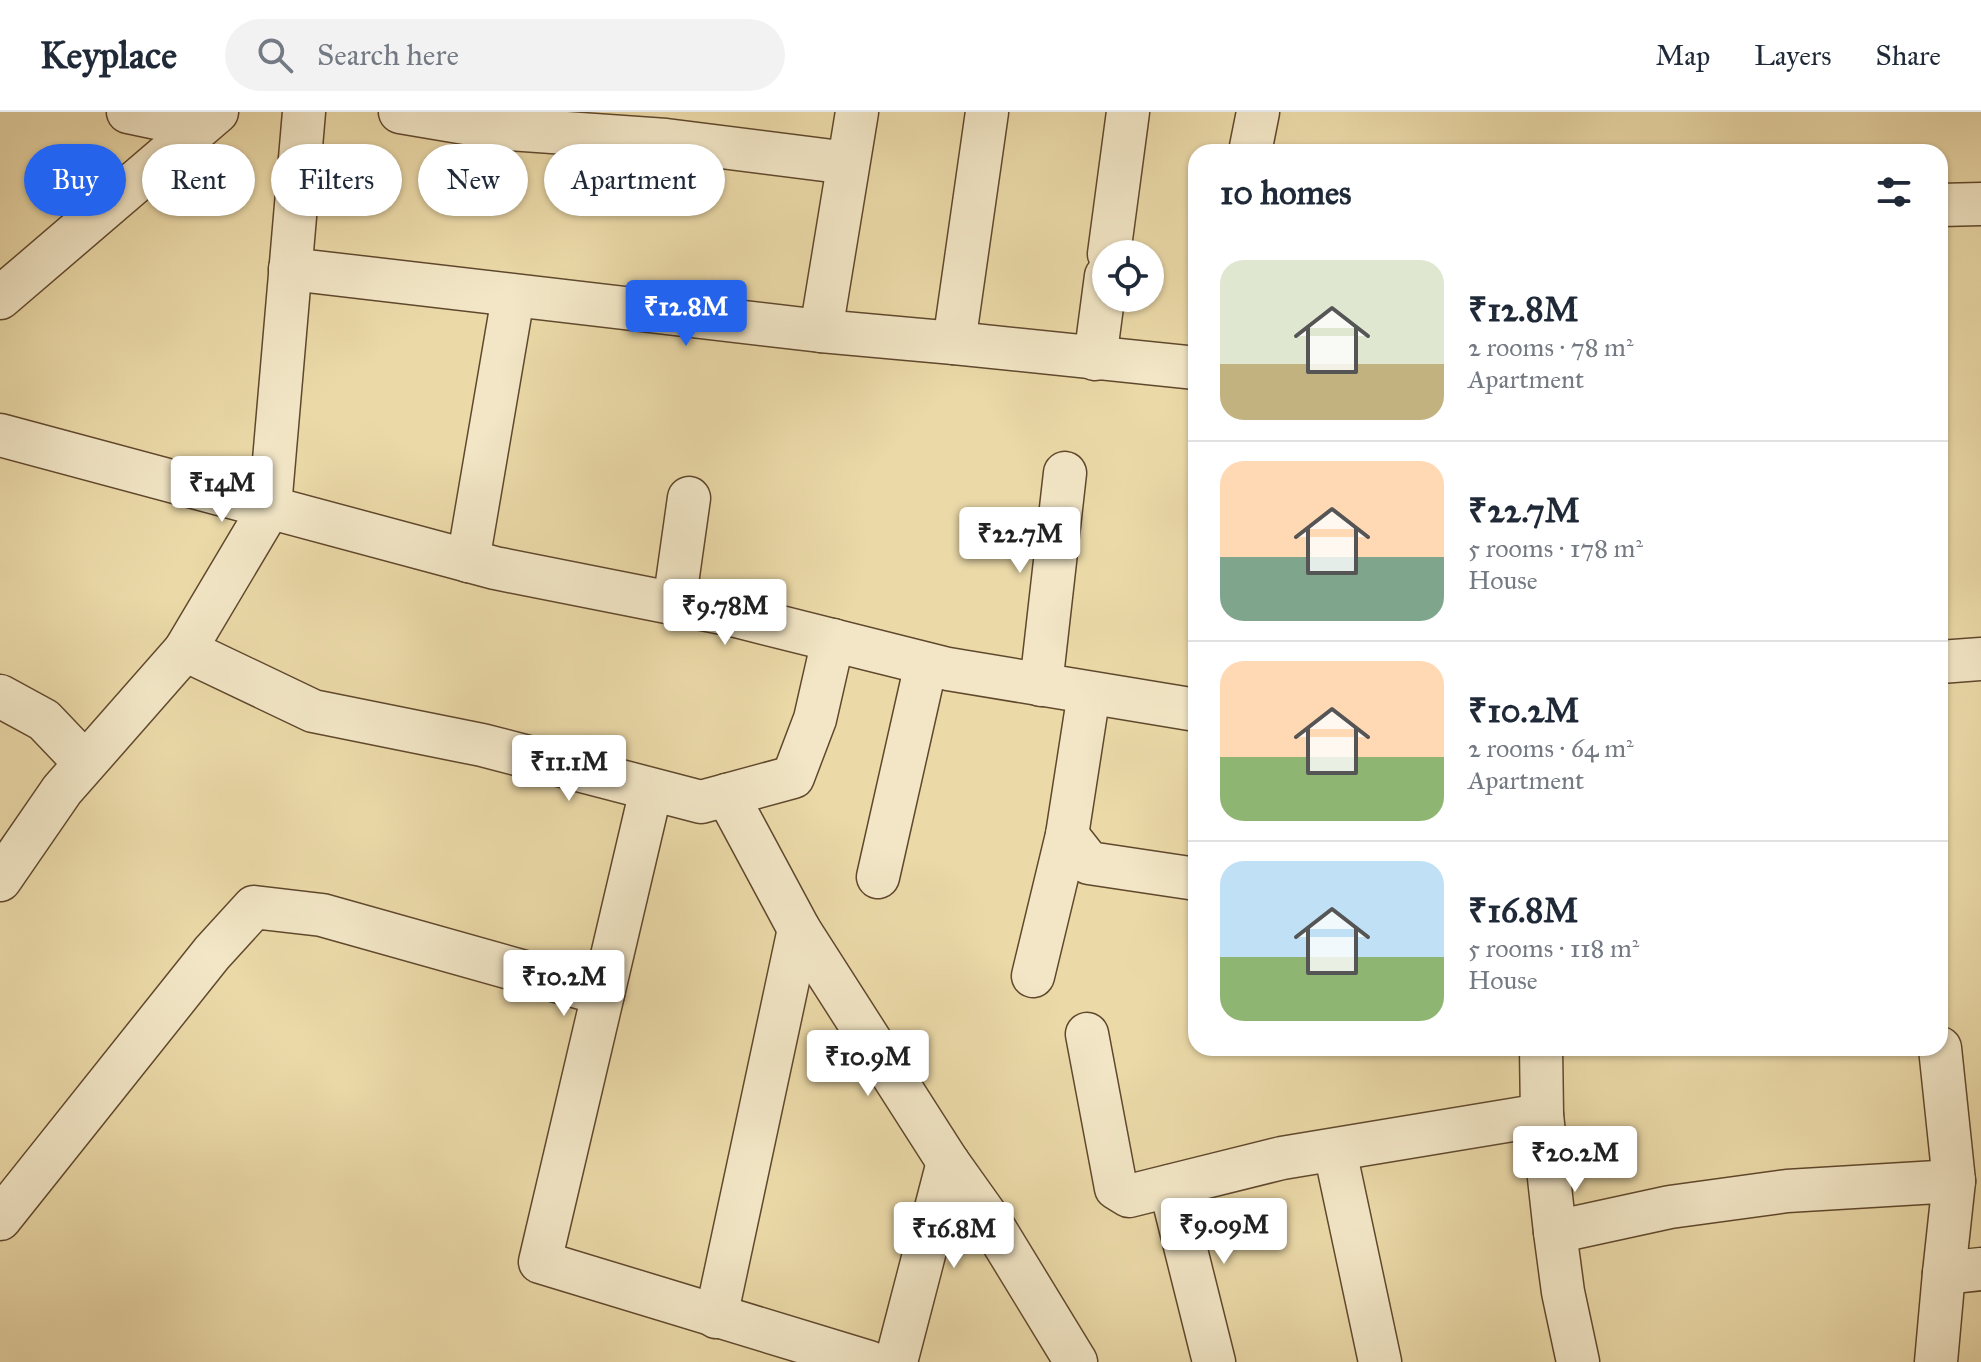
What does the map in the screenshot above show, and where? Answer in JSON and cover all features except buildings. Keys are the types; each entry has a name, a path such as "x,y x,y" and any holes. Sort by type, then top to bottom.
{"street":[{"path":"128,112 208,120"},
{"path":"0,880 62,790 185,650 270,507 304,112"},
{"path":"400,112 495,128 666,140 848,163"},
{"path":"821,331 857,112"},
{"path":"954,343 987,112"},
{"path":"1111,240 1128,112"},
{"path":"1252,144 1258,112"},
{"path":"0,298 208,120"},
{"path":"1948,205 1981,204"},
{"path":"290,269 821,331 1188,367"},
{"path":"468,561 513,297"},
{"path":"1095,359 1101,312"},
{"path":"0,435 468,561 732,615 926,664 1188,709"},
{"path":"1041,685 1065,473"},
{"path":"674,604 689,498"},
{"path":"185,650 313,711 482,745 701,802 793,777 815,719 833,640"},
{"path":"1948,661 1981,659"},
{"path":"878,877 926,664"},
{"path":"1033,976 1067,835 1089,693"},
{"path":"0,696 44,720 85,763"},
{"path":"651,790 540,1262 869,1362"},
{"path":"727,795 799,929 948,1162 990,1221 1076,1362"},
{"path":"1067,835 1089,863 1188,878"},
{"path":"0,1219 212,953 254,907 322,915 603,994"},
{"path":"716,1317 799,929"},
{"path":"1087,1034 1116,1188 1129,1196 1282,1158 1542,1115"},
{"path":"1541,1056 1542,1115 1555,1232 1563,1292 1578,1362"},
{"path":"1936,1362 1963,1271 1941,1056"},
{"path":"1335,1151 1380,1362"},
{"path":"896,1362 948,1162"},
{"path":"1555,1232 1670,1207 1787,1191 1954,1181"},
{"path":"1170,1186 1214,1362"}]}
